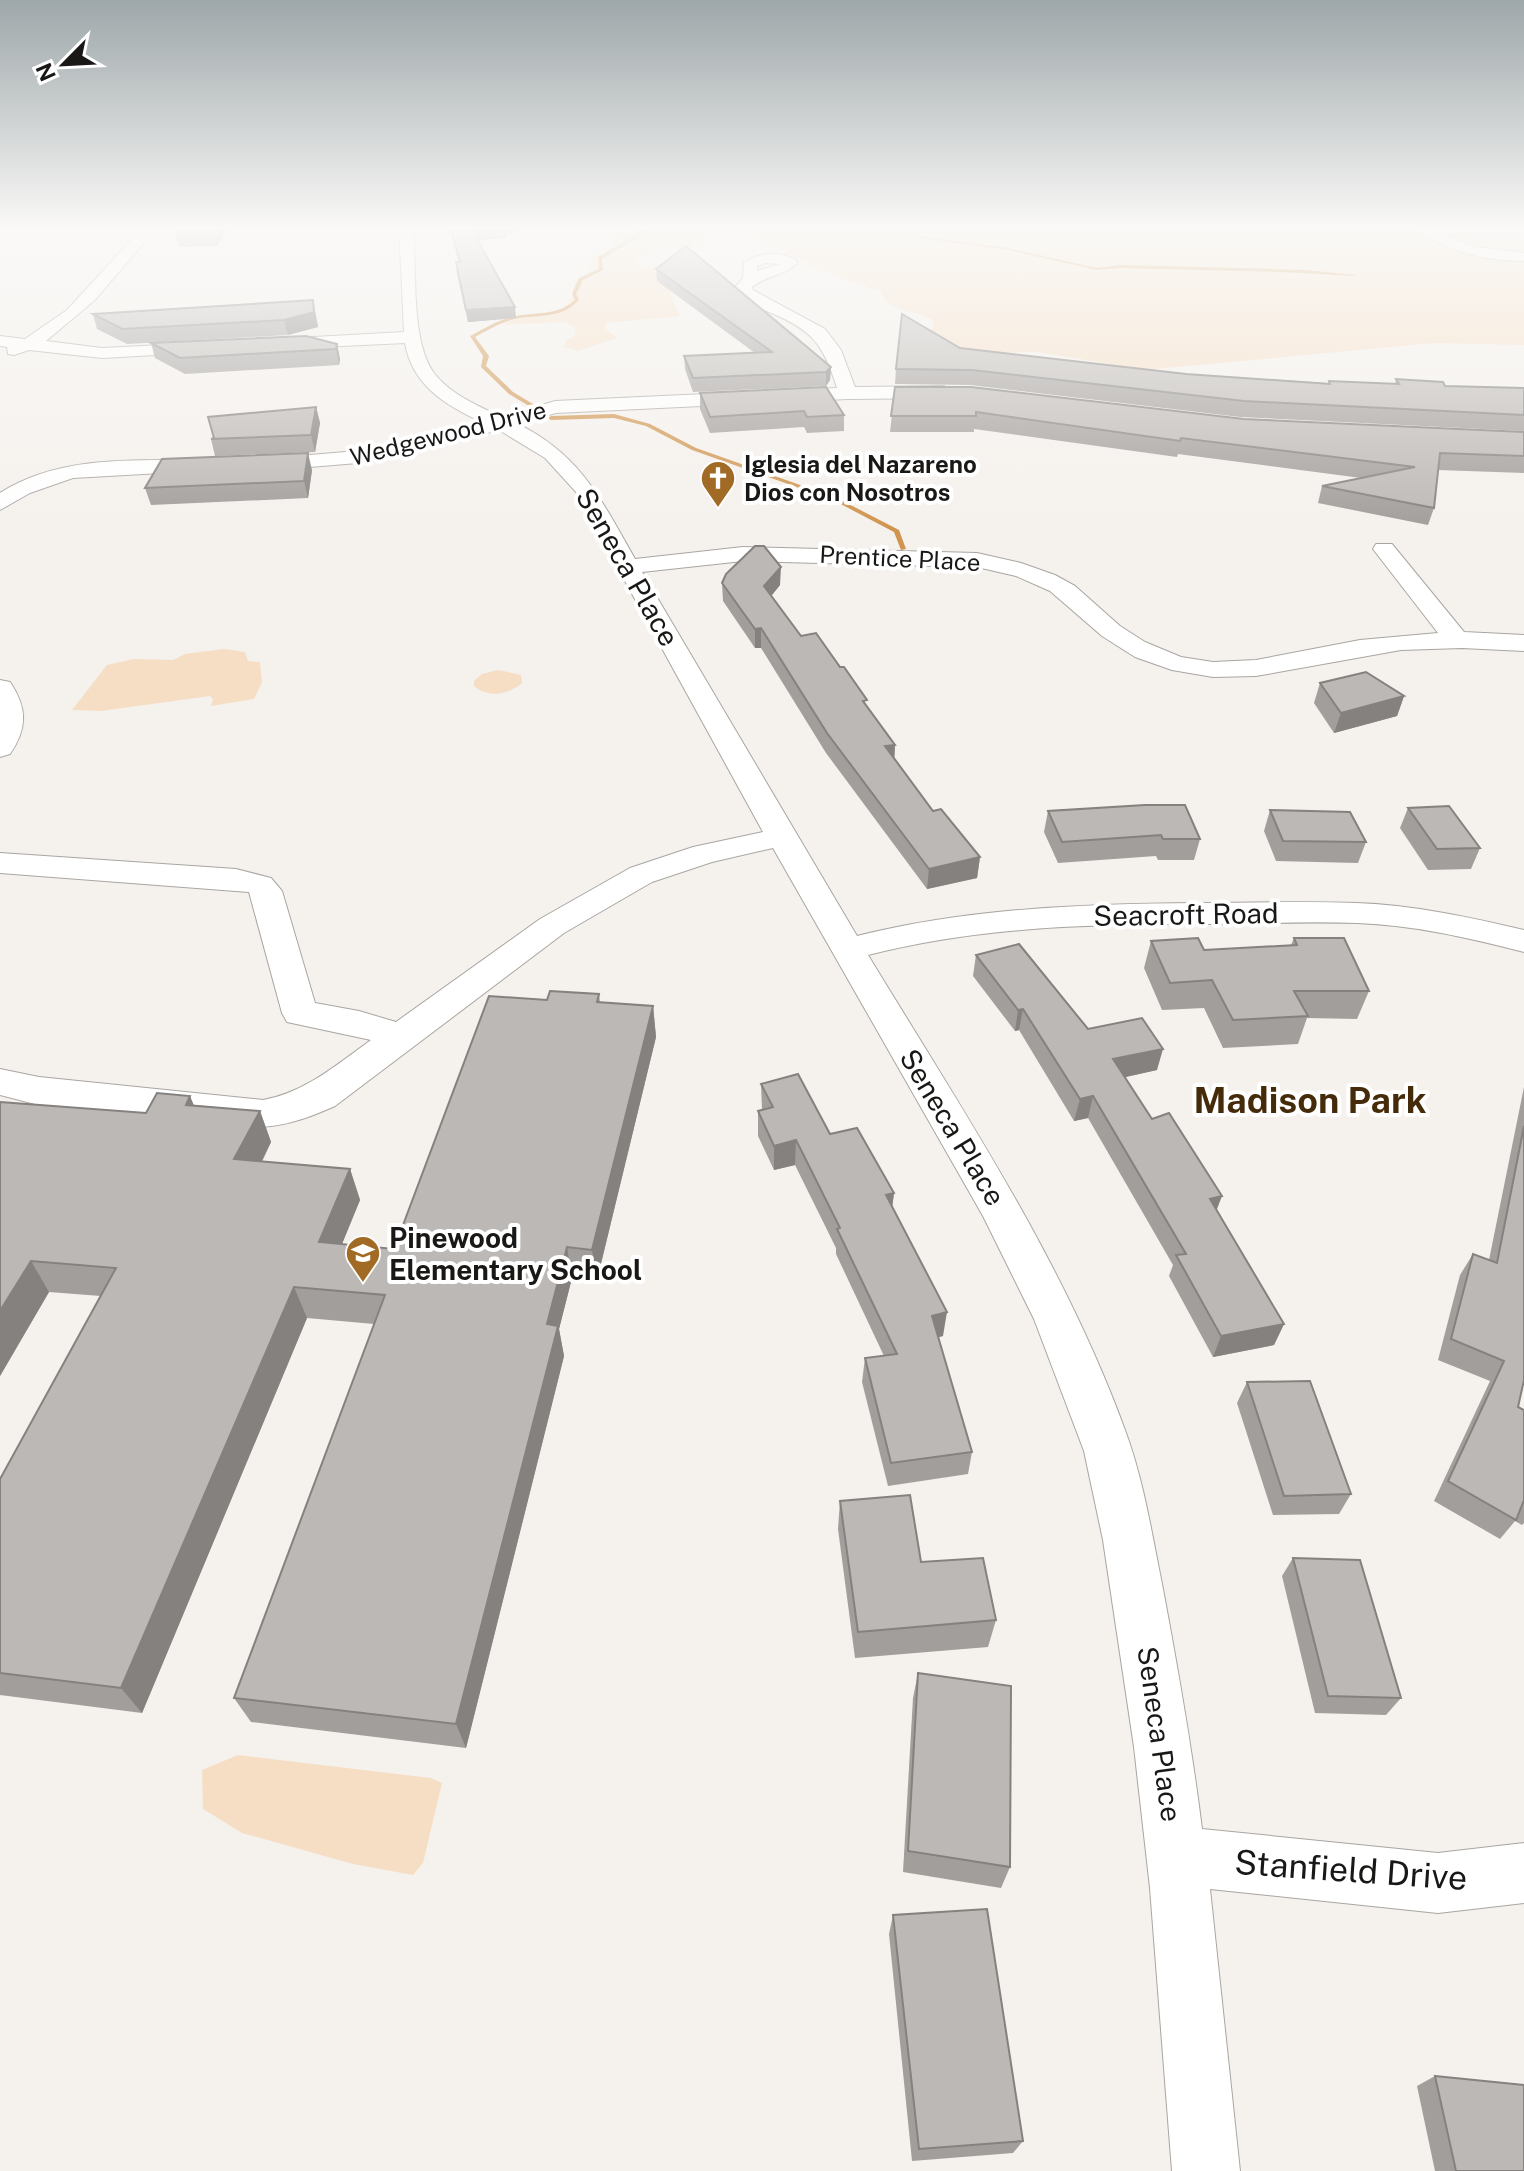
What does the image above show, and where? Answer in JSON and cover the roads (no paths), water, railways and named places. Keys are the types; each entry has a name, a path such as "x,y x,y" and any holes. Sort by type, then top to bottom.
{"street":[{"path":"0,354 27,345 52,327"},
{"name":"Seneca Place","path":"413,327 420,365 444,392 541,445 572,471 586,491 782,837 1011,1226 1059,1322 1102,1431 1120,1503 1153,1673 1177,1856 1206,2171"},
{"path":"812,327 826,337 833,347 848,393"},
{"path":"255,346 414,337"},
{"path":"0,341 102,353 225,347"},
{"name":"Wedgewood Drive","path":"0,503 30,484 87,470 232,466 370,456 453,437 555,407 848,393 960,393"},
{"path":"1384,549 1456,639"},
{"name":"Prentice Place","path":"627,567 743,554 965,558 994,563 1035,575 1058,586 1118,637 1150,655 1189,667 1217,671 1260,670 1359,648 1456,639 1524,643"},
{"path":"0,688 8,699 11,719 0,748"},
{"path":"0,1082 39,1091 263,1114 294,1108 321,1096 530,941 630,881 681,860 782,837"},
{"path":"0,863 236,879 260,885 268,900 300,1013 359,1023 401,1037"},
{"name":"Seacroft Road","path":"848,949 908,934 1022,918 1119,914 1359,913 1453,924 1524,941"},
{"name":"Stanfield Drive","path":"1177,1856 1438,1883 1524,1873"}],"waterway":[{"path":"491,327 472,337 486,356 483,366 511,393 531,405"},
{"path":"551,418 614,416 648,425 694,449 835,499 897,531 903,549"}],"place":[{"name":"Iglesia del Nazareno Dios con Nosotros","path":"718,509"},
{"name":"Pinewood Elementary School","path":"363,1284"}],"district":[{"name":"Madison Park","path":"1310,1100"}]}
